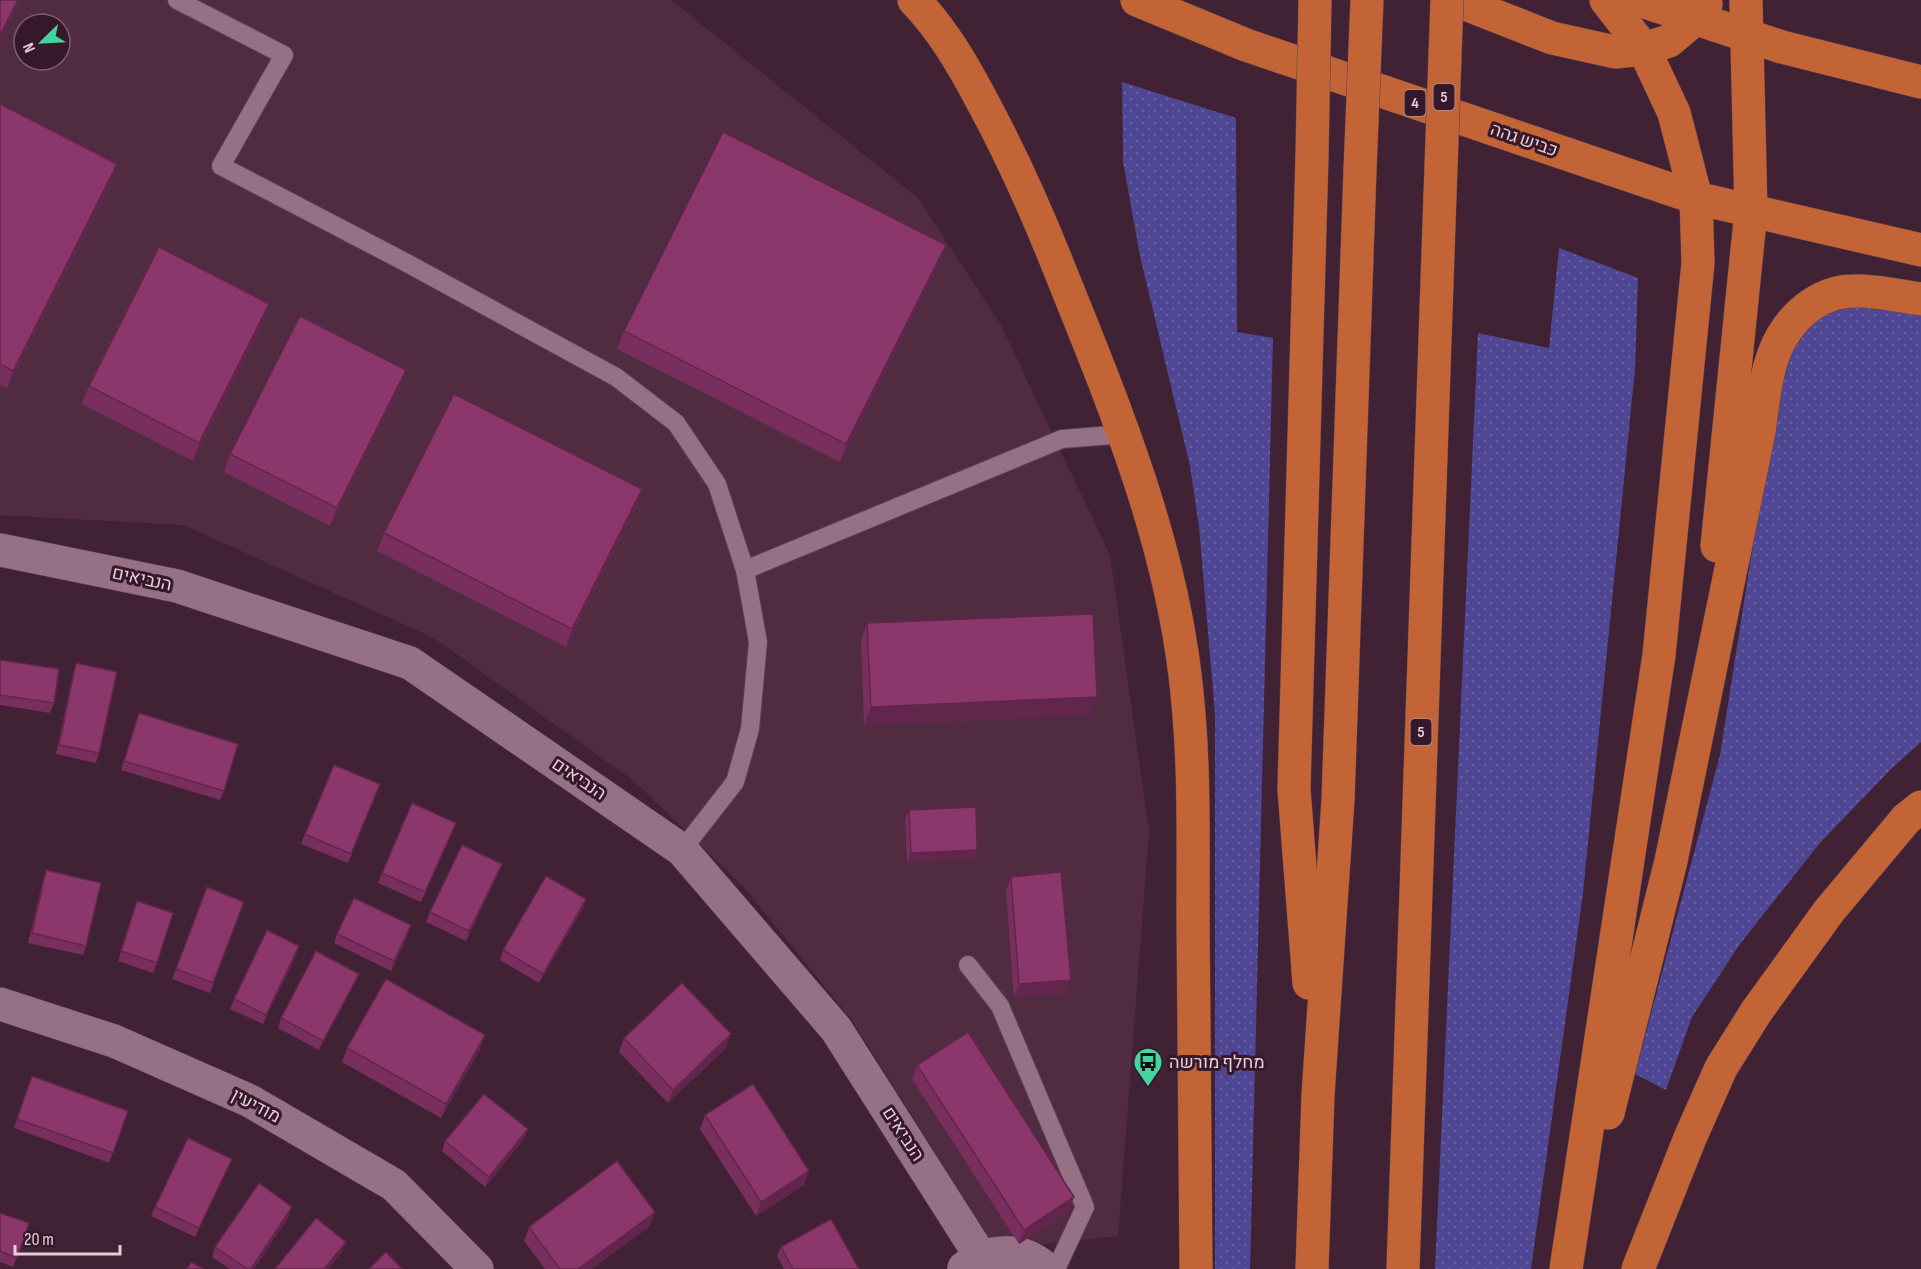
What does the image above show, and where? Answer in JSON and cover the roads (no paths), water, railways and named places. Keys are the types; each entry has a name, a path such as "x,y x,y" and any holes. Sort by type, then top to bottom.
{"highway":[{"path":"914,0 934,21 961,62 1000,134 1033,204 1125,434 1151,514 1171,597 1185,674 1192,773 1196,1269"},
{"name":"כביש גהה","path":"1137,0 1246,45 1696,198 1921,250"},
{"path":"1316,0 1294,789 1318,1095"},
{"path":"1312,1269 1318,1095 1338,800 1367,0"},
{"name":"5","path":"1403,1269 1447,0"},
{"path":"1455,0 1552,38 1616,52 1644,49 1669,41 1702,9"},
{"path":"1568,1269 1659,655 1698,263 1696,198 1674,113 1644,49 1606,0"},
{"path":"1639,0 1702,9 1748,36 1782,47 1921,82"},
{"path":"1696,745 1751,211 1746,0"},
{"path":"1568,1269 1671,861 1759,432 1769,367 1777,344 1787,326 1802,312 1832,293 1868,291 1921,299"},
{"path":"1638,1269 1690,1137 1721,1068 1755,1012 1829,910 1906,819 1921,807"}],"street":[{"name":"הנביאים","path":"0,550 177,586 410,663 682,850 836,1029 972,1263"},
{"name":"מודיעין","path":"0,1004 114,1041 250,1101 394,1185 477,1269"},
{"path":"972,1263 1001,1252 1020,1254 1038,1262 1046,1269"}],"lane":[{"path":"177,0 284,55 221,165 616,377 676,423 717,484 745,570 758,642 750,729 735,782 682,850"},
{"path":"745,570 1062,439 1125,434"},
{"path":"968,965 1000,1006 1085,1207 1056,1269"}],"place":[{"name":"מחלף מורשה","path":"1148,1088"}]}
